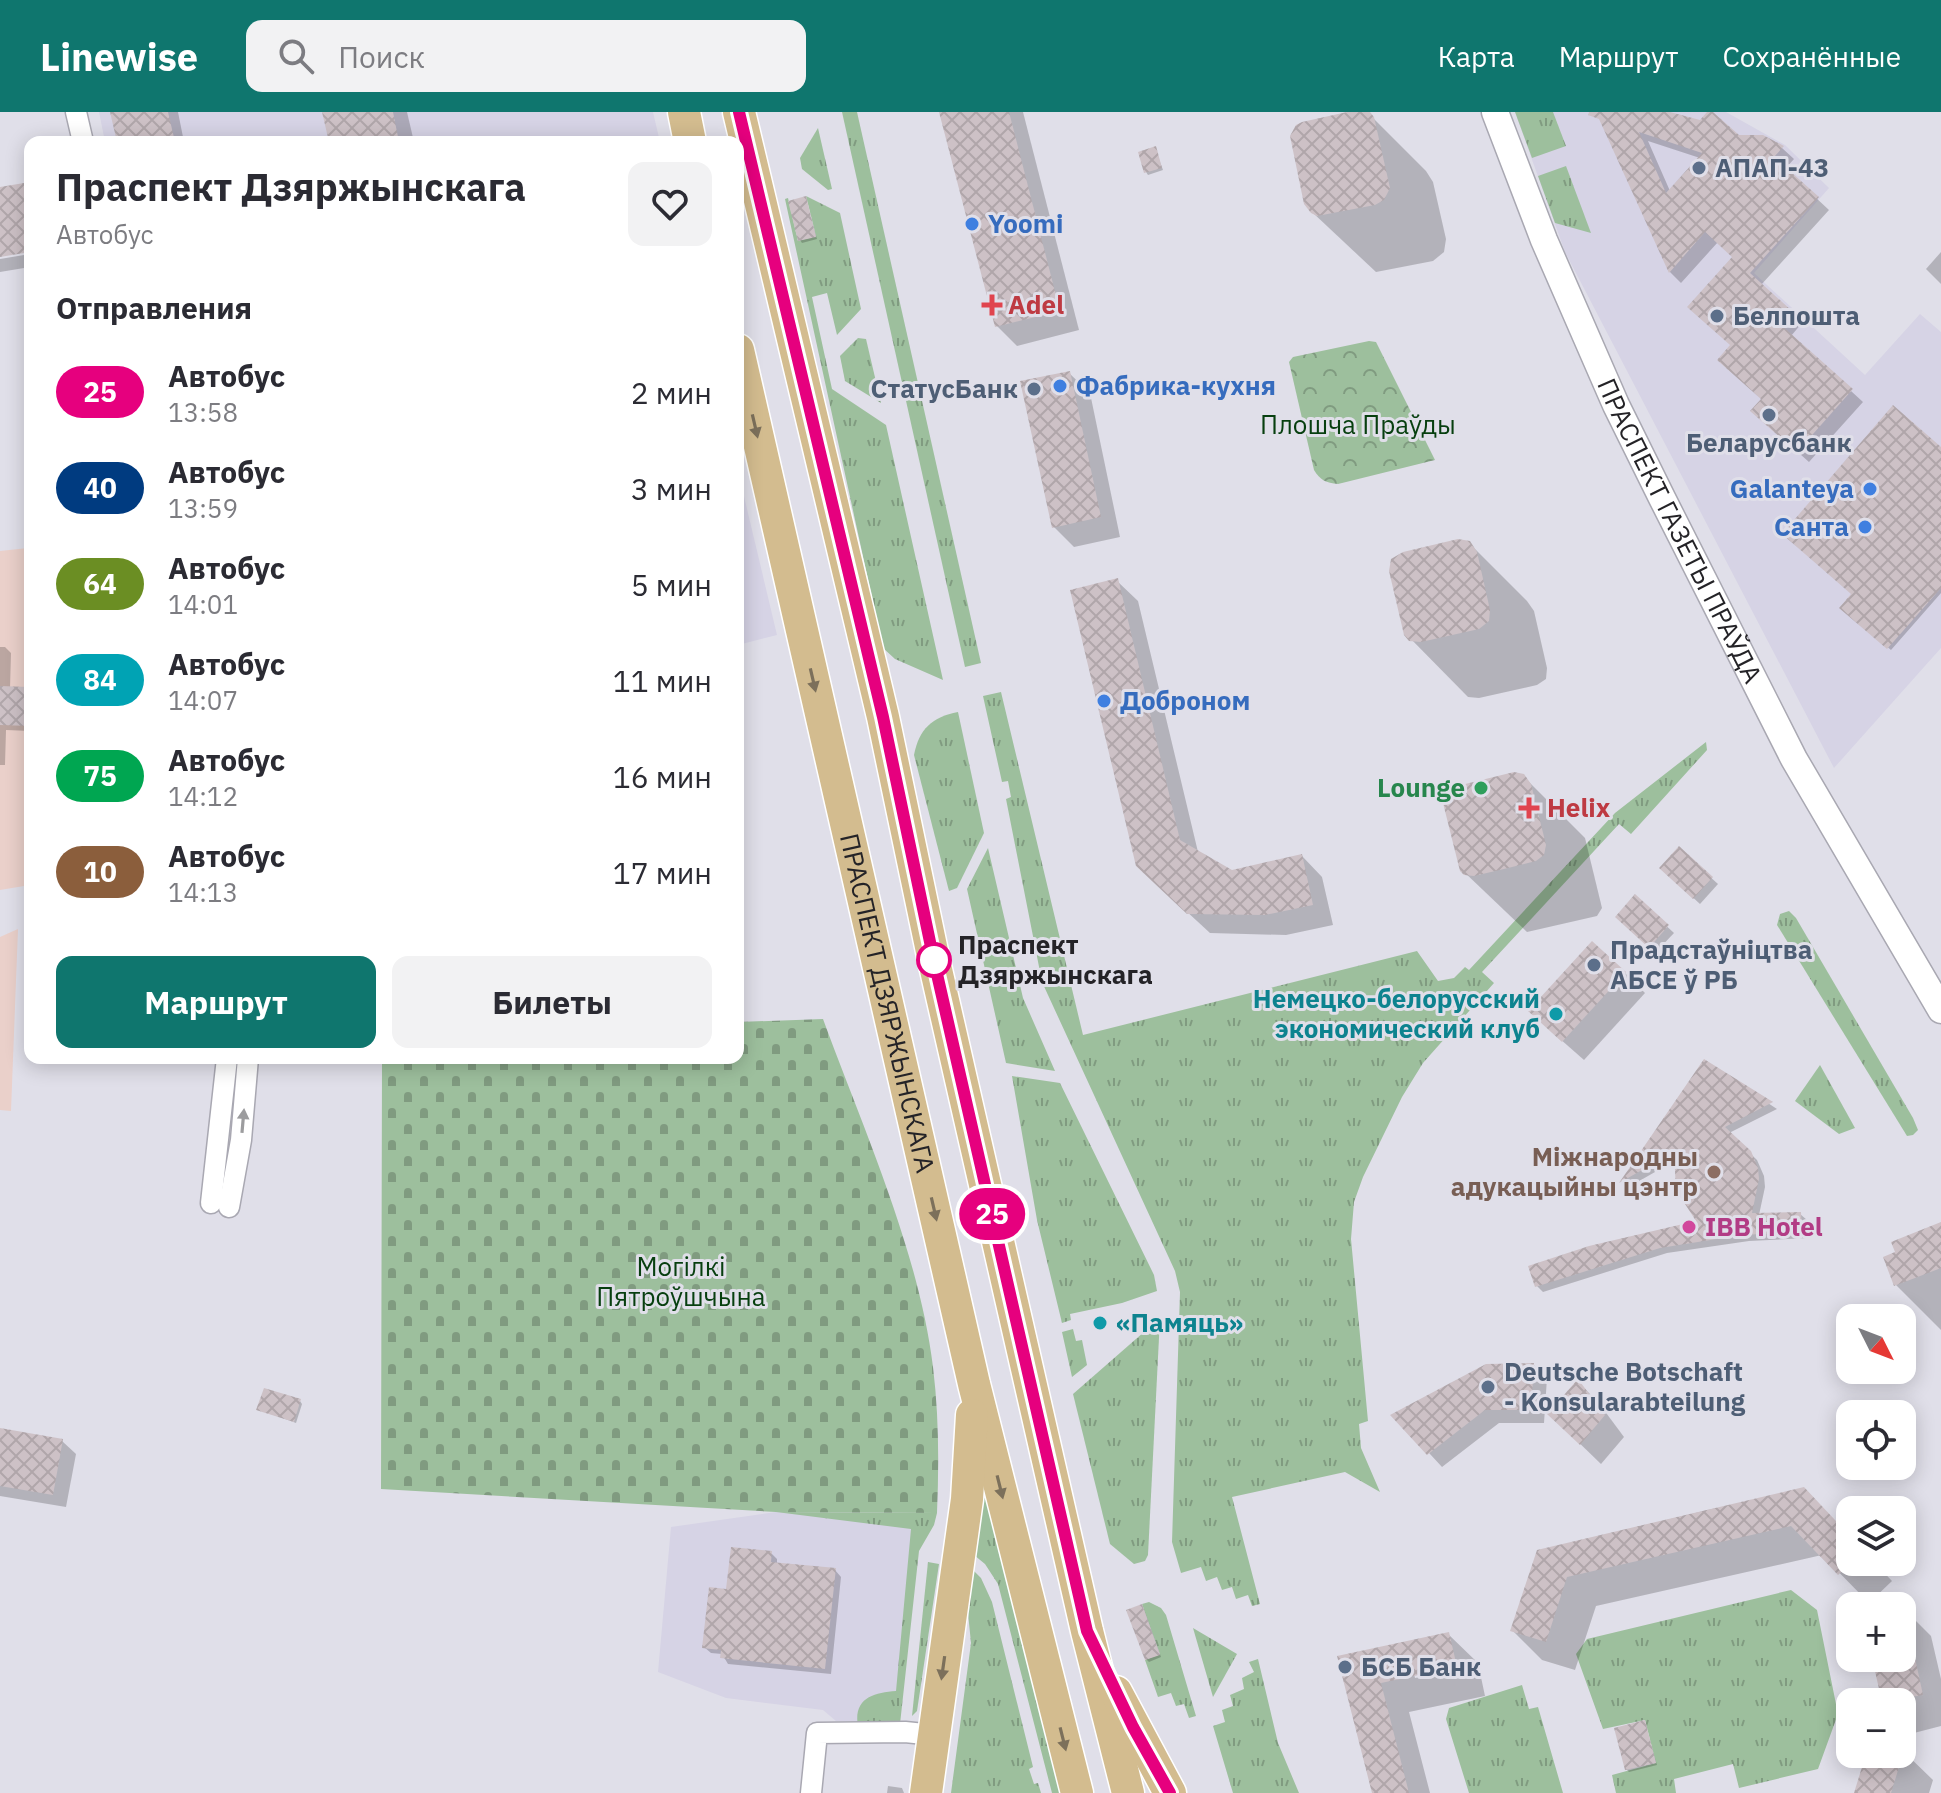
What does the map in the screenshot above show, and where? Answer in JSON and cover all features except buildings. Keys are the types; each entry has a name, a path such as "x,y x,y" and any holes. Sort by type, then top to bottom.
{"main road":[{"path":"684,112 689,136"},
{"path":"739,112 883,717 934,961 1087,1631 1128,1793"},
{"name":"ПРАСПЕКТ ДЗЯРЖЫНСКАГА","path":"744,376 974,1384 1077,1793"},
{"path":"926,1793 967,1499 974,1384"},
{"path":"1087,1631 1133,1727 1170,1793"}],"street":[{"path":"76,112 82,136"},
{"name":"ПРАСПЕКТ ГАЗЕТЫ ПРАЎДА","path":"1495,112 1544,240 1649,471 1794,759 1941,1010"},
{"name":"ПРАСПЕКТ ГАЗЕТЫ ПРАЎДА","path":"1897,932 1941,990"},
{"path":"220,1205 224,1182 227,1064"},
{"path":"224,1182 241,1140 247,1064"},
{"path":"811,1793 817,1733 905,1732 934,1735"}],"shaded area":[{"path":"99,112 653,112 659,136 104,136"},
{"path":"1515,112 1726,112 1785,145 1829,188 1754,273 1865,375 1920,314 1941,332 1941,648 1834,768 1565,252"},
{"path":"744,496 777,635 744,643"},
{"path":"24,548 24,886 0,890 0,551"},
{"path":"18,929 11,1111 0,1110 0,937"},
{"path":"776,1512 921,1513 897,1714 860,1721 836,1721 823,1710 726,1698 658,1672 671,1527"}],"green space":[{"path":"842,112 857,112 981,663 965,667"},
{"path":"1515,112 1553,112 1566,146 1532,158"},
{"path":"818,128 832,189 828,190 802,169 800,158"},
{"path":"1566,166 1591,233 1555,223 1538,176"},
{"path":"806,196 840,213 861,309 837,335 827,293 812,297 832,389 886,425 943,680 895,659 883,648 785,199 788,198 798,241 816,236"},
{"path":"858,338 866,339 881,403 845,381 840,356"},
{"name":"Плошча Праўды","path":"1376,342 1435,460 1338,484 1330,483 1321,479 1314,470 1289,362 1293,357"},
{"path":"1001,692 1083,1035 1417,951 1438,981 1454,978 1465,967 1469,970 1615,813 1706,742 1707,750 1631,834 1619,824 1482,972 1494,983 1423,1063 1402,1097 1354,1202 1351,1239 1368,1421 1359,1424 1361,1448 1380,1492 1345,1472 1232,1497 1260,1604 1252,1606 1248,1595 1236,1599 1232,1587 1222,1590 1217,1577 1206,1581 1201,1567 1181,1573 1172,1542 1180,1292 1175,1271 1042,982 1006,799 1011,797 1008,781 1002,782 983,696"},
{"path":"958,712 984,833 957,888 949,891 914,755 919,738 928,726 941,717"},
{"path":"988,848 1023,998 1055,1071 1006,1063 967,889"},
{"path":"1789,911 1796,918 1913,1118 1918,1130 1913,1135 1907,1136 1777,925 1780,914"},
{"name":"Могілкі Пятроўшчына","path":"823,1019 888,1191 916,1279 933,1367 938,1458 937,1513 776,1512 381,1489 382,1064 744,1064 744,1022"},
{"path":"1820,1065 1855,1128 1839,1134 1795,1101"},
{"path":"1012,1076 1060,1083 1154,1275 1157,1291 1122,1303 1070,1314 1071,1320 1062,1323 1037,1220"},
{"path":"1160,1318 1148,1555 1145,1561 1134,1564 1110,1544 1073,1394"},
{"path":"1073,1329 1076,1341 1082,1340 1087,1365 1072,1377 1062,1332"},
{"path":"985,1498 1063,1793 1052,1793 998,1584 985,1564 974,1555 981,1500"},
{"path":"776,1512 937,1513 934,1525 919,1551 900,1724 858,1727 857,1717 866,1699 896,1691 911,1529"},
{"path":"928,1562 939,1564 917,1711 912,1716"},
{"path":"972,1569 981,1578 992,1602 1033,1767 1029,1769 1041,1793 951,1793 971,1643 967,1603"},
{"path":"1791,1590 1817,1610 1836,1704 1836,1720 1818,1769 1739,1788 1733,1764 1674,1779 1676,1793 1616,1793 1612,1775 1656,1763 1645,1720 1603,1729 1576,1654 1587,1639"},
{"path":"1149,1602 1161,1608 1166,1615 1196,1716 1189,1718 1184,1704 1176,1706 1171,1693 1158,1697 1145,1660 1160,1654 1142,1604"},
{"path":"1193,1628 1237,1654 1213,1697"},
{"path":"1258,1659 1278,1743 1299,1793 1233,1793 1213,1726 1225,1722 1222,1710 1233,1706 1230,1695 1244,1689 1242,1678 1254,1672 1249,1662"},
{"path":"1522,1685 1529,1709 1538,1707 1563,1793 1469,1793 1446,1719 1449,1708"}],"bus line":[{"name":"25","path":"739,112 883,717 934,961 1087,1631 1133,1727 1170,1793"}],"place":[{"name":"АПАП-43","path":"1699,168"},
{"name":"Yoomi","path":"972,224"},
{"name":"Adel","path":"992,305"},
{"name":"Белпошта","path":"1717,316"},
{"name":"Фабрика-кухня","path":"1060,386"},
{"name":"СтатусБанк","path":"1034,389"},
{"name":"Беларусбанк","path":"1769,415"},
{"name":"Galanteya","path":"1870,489"},
{"name":"Санта","path":"1865,527"},
{"name":"Доброном","path":"1104,701"},
{"name":"Lounge","path":"1481,788"},
{"name":"Helix","path":"1529,808"},
{"name":"Праспект Дзяржынскага","path":"934,960"},
{"name":"Прадстаўніцтва АБСЕ ў РБ","path":"1594,965"},
{"name":"Немецко-белорусский экономический клуб","path":"1556,1014"},
{"name":"Міжнародны адукацыйны цэнтр","path":"1714,1172"},
{"name":"IBB Hotel","path":"1689,1227"},
{"name":"«Памяць»","path":"1100,1323"},
{"name":"Deutsche Botschaft - Konsularabteilung","path":"1488,1387"},
{"name":"БСБ Банк","path":"1345,1667"}]}
